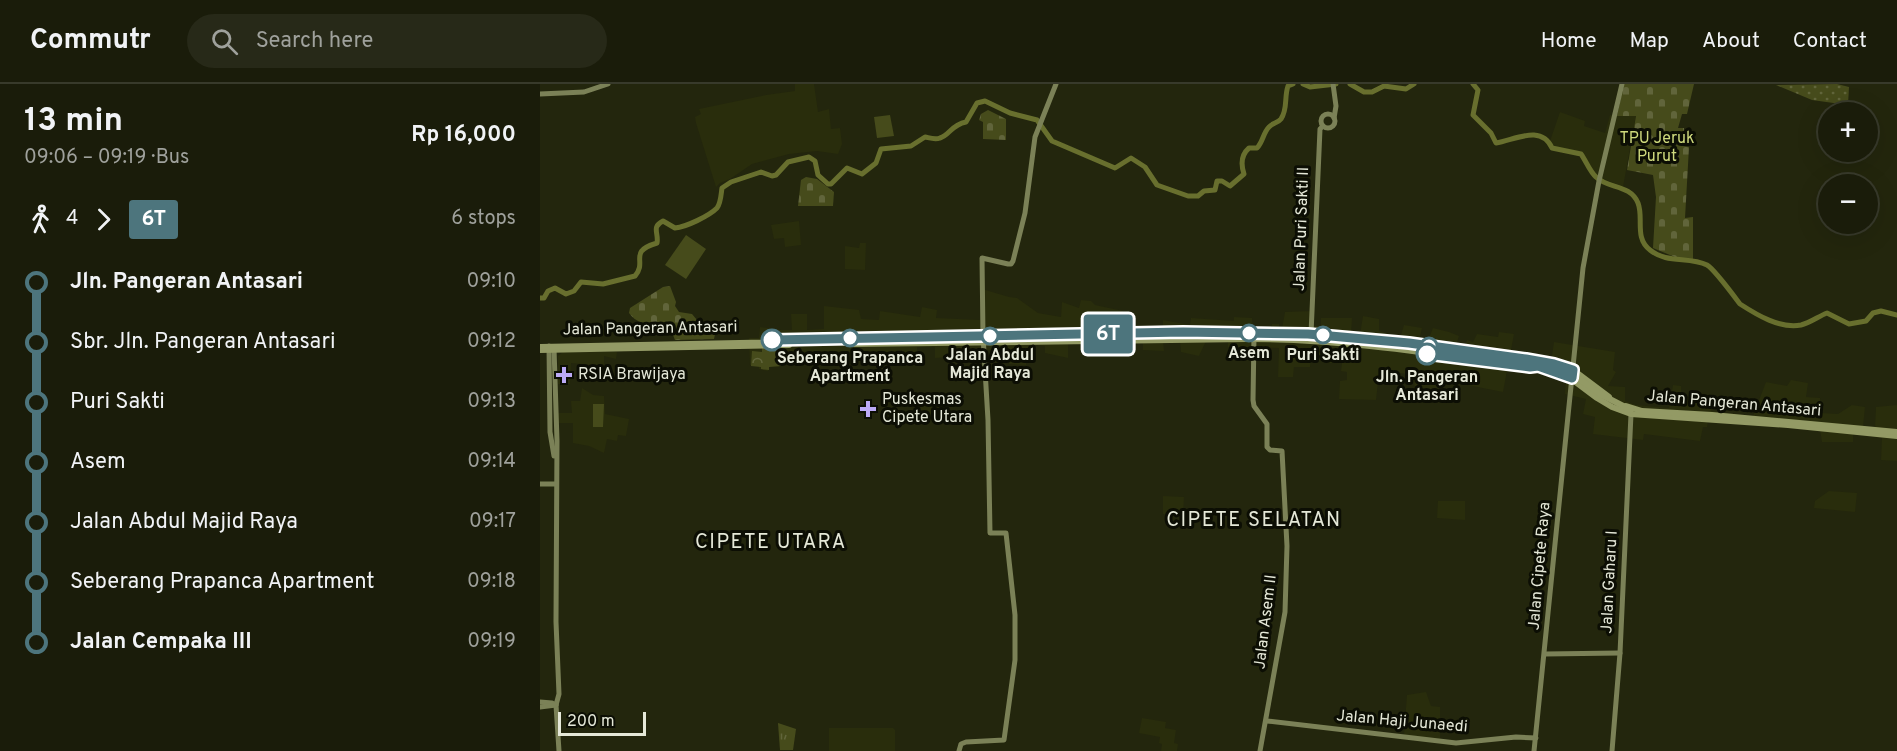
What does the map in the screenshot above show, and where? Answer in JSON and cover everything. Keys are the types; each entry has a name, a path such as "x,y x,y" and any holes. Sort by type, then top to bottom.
{"main road":[{"path":"540,348 1087,336 1227,334 1318,336 1421,346 1549,365 1571,373 1600,394 1631,412 1642,411"},
{"name":"Jalan Pangeran Antasari","path":"540,348 1311,334 1465,359 1534,365 1571,377 1642,411 1897,432"},
{"name":"Jalan Pangeran Antasari","path":"1254,336 1314,341 1409,343 1532,360 1554,364 1605,403 1631,412 1897,436"},
{"path":"540,348 1274,337 1421,349 1534,365"}],"street":[{"path":"540,94 575,93 608,84"},
{"path":"959,751 961,744 966,742 1004,740 1015,660 1014,601 1006,533 990,533 982,258 1008,264 1013,261 1025,213 1033,146 1038,127 1056,84"},
{"name":"Jalan Cipete Raya","path":"1534,751 1583,268 1599,179 1622,84"},
{"path":"1334,87 1336,111 1334,122 1331,127 1323,126 1321,120 1323,116 1328,114 1334,118"},
{"name":"Jalan Puri Sakti II","path":"1311,334 1317,174 1320,129 1323,126"},
{"name":"Jalan Asem II","path":"1254,336 1253,402 1267,424 1267,447 1270,450 1282,451 1287,546 1285,612 1260,751"},
{"path":"551,348 556,464 556,622 559,694 556,705 559,751"},
{"name":"Jalan Gaharu I","path":"1612,751 1620,653 1631,412"},
{"path":"540,484 555,484"},
{"path":"1545,654 1620,653"},
{"path":"540,702 556,705"},
{"path":"540,707 556,705"},
{"name":"Jalan Haji Junaedi","path":"1267,721 1456,743 1516,737 1536,738"}],"shaded area":[{"path":"795,84 814,84 818,112 829,109 831,129 840,128 842,144 838,154 817,151 789,154 752,164 716,187 696,123 695,117 701,114 699,109 795,91"},
{"path":"1560,112 1585,121 1584,126 1605,133 1610,115 1636,115 1623,187 1590,173 1581,156 1549,144"},
{"path":"799,221 801,245 785,247 784,238 774,239 771,225"},
{"path":"860,243 866,243 865,270 845,269 845,246 859,248"},
{"path":"982,289 1017,298 1038,313 1061,317 1062,302 1079,308 1081,300 1091,301 1095,305 1123,311 1124,330 1163,330 1163,320 1190,325 1191,318 1234,321 1234,317 1252,318 1253,328 1271,329 1272,324 1279,324 1279,329 1282,329 1285,312 1312,311 1312,326 1321,326 1321,318 1352,318 1351,334 1360,335 1363,316 1379,319 1379,331 1400,338 1404,325 1422,328 1419,341 1427,343 1433,328 1449,332 1459,336 1455,348 1464,349 1467,340 1473,342 1477,334 1498,337 1499,332 1514,334 1510,355 1551,362 1554,342 1615,352 1613,370 1616,372 1608,386 1625,387 1625,401 1636,405 1669,408 1673,385 1681,386 1681,397 1690,398 1691,401 1710,402 1711,411 1753,416 1766,382 1787,386 1791,380 1808,383 1806,397 1820,398 1821,413 1838,414 1852,405 1865,407 1863,427 1875,428 1876,407 1897,405 1897,461 1881,460 1882,438 1853,433 1853,442 1822,442 1820,430 1708,421 1707,427 1703,427 1700,441 1644,434 1643,440 1593,434 1595,417 1583,414 1586,399 1565,394 1566,378 1554,372 1508,365 1503,392 1442,380 1437,396 1414,392 1415,375 1400,373 1400,377 1379,374 1376,400 1339,399 1340,381 1347,380 1347,372 1341,371 1342,363 1326,363 1326,355 1311,355 1310,367 1294,367 1293,377 1278,377 1279,348 1228,347 1228,342 1206,341 1199,356 1181,352 1180,341 1163,340 1164,351 1143,350 1143,342 1123,342 1123,354 1104,352 1105,343 1068,344 1068,358 1045,353 1045,346 1029,344 1026,365 1009,364 1008,350 980,350 980,358 949,361 948,357 935,358 935,347 917,347 917,354 902,354 902,350 897,350 896,354 856,355 856,352 826,351 826,363 779,363 779,367 769,366 768,371 759,369 759,366 750,365 749,338 759,338 760,327 792,330 791,314 807,314 807,330 824,329 824,306 859,310 861,319 879,320 880,311 920,317 922,307 937,310 936,318 980,320"},
{"name":"RSIA Brawijaya","path":"563,352 617,352 616,359 604,356 604,366 571,363 570,384 558,384 558,356"},
{"path":"582,388 593,395 604,396 605,414 629,419 626,436 618,435 617,441 607,439 604,453 589,446 573,443 573,423 558,423 557,413 572,413 571,401 580,401"},
{"path":"921,402 944,404 943,418 920,416"},
{"path":"1829,491 1857,493 1855,512 1814,508 1815,501"},
{"path":"1163,496 1184,497 1183,515 1163,514"},
{"path":"1438,501 1465,501 1465,520 1437,518"},
{"path":"1426,692 1431,706 1440,707 1440,740 1404,735 1407,695"},
{"path":"1142,718 1166,722 1165,728 1176,730 1174,743 1178,744 1177,751 1161,751 1160,737 1139,733"},
{"path":"829,728 893,728 895,730 895,751 829,751"}],"green space":[{"name":"TPU Jeruk Purut","path":"1624,84 1694,84 1687,114 1682,114 1678,128 1684,128 1683,146 1689,147 1685,218 1693,217 1693,259 1682,260 1653,248 1656,197 1653,175 1627,170 1636,116 1617,116"},
{"path":"1837,84 1849,87 1848,102 1812,100 1776,85"},
{"path":"988,110 1006,119 1006,140 983,139 983,122 979,120 981,114"},
{"path":"890,115 894,136 877,138 874,117"},
{"path":"806,177 817,179 834,192 833,206 798,206 801,180"},
{"path":"686,235 706,249 686,279 665,265"},
{"path":"670,286 676,302 675,306 679,312 692,314 697,320 717,324 714,339 675,340 672,332 667,328 641,322 629,313 630,308 663,287"},
{"path":"780,346 781,366 769,367 769,370 751,366 752,351 762,352 762,347"},
{"path":"593,404 604,404 603,427 593,427"},
{"path":"778,723 796,729 793,750 780,750"}],"waterway":[{"path":"540,298 544,298 548,291 555,288 566,294 574,291 581,282 603,284 635,276 640,266 640,253 648,246 657,243 656,228 659,223 663,221 675,228 703,218 717,208 722,188 731,182 761,172 776,175 788,162 809,157 815,161 818,175 831,184 847,168 862,174 876,163 881,149 911,146 925,137 936,139 943,137 957,125 966,122 977,103 985,101 1010,113 1037,120 1052,141 1115,168 1131,158 1145,167 1157,185 1188,196 1198,196 1204,191 1215,190 1217,181 1230,186 1244,174 1242,164 1244,154 1249,148 1257,148 1267,129 1281,119 1288,86 1293,84"},
{"path":"1303,84 1310,87 1336,84"},
{"path":"1350,84 1364,92 1372,92 1384,86 1406,89 1414,84"},
{"path":"1473,84 1478,90 1473,115 1491,133 1496,143 1534,135 1547,141 1552,148 1581,154 1596,177 1634,197 1640,209 1642,240 1650,250 1671,259 1700,262 1707,265 1740,304 1754,312 1777,323 1793,326 1804,324 1827,313 1849,324 1866,321 1873,313 1881,311 1897,315"}],"bus line":[{"name":"6T","path":"772,340 1183,332 1308,334 1409,343 1532,360 1573,370 1572,378 1538,366 1530,367 1427,354"}],"place":[{"name":"Asem","path":"1249,333"},
{"name":"Puri Sakti","path":"1323,335"},
{"name":"Jalan Abdul Majid Raya","path":"990,336"},
{"name":"Seberang Prapanca Apartment","path":"850,338"},
{"name":"Jln. Pangeran Antasari","path":"1427,354"},
{"name":"RSIA Brawijaya","path":"564,375"},
{"name":"Puskesmas Cipete Utara","path":"868,409"}],"district":[{"name":"CIPETE SELATAN","path":"1254,521"},
{"name":"CIPETE UTARA","path":"771,543"}]}
